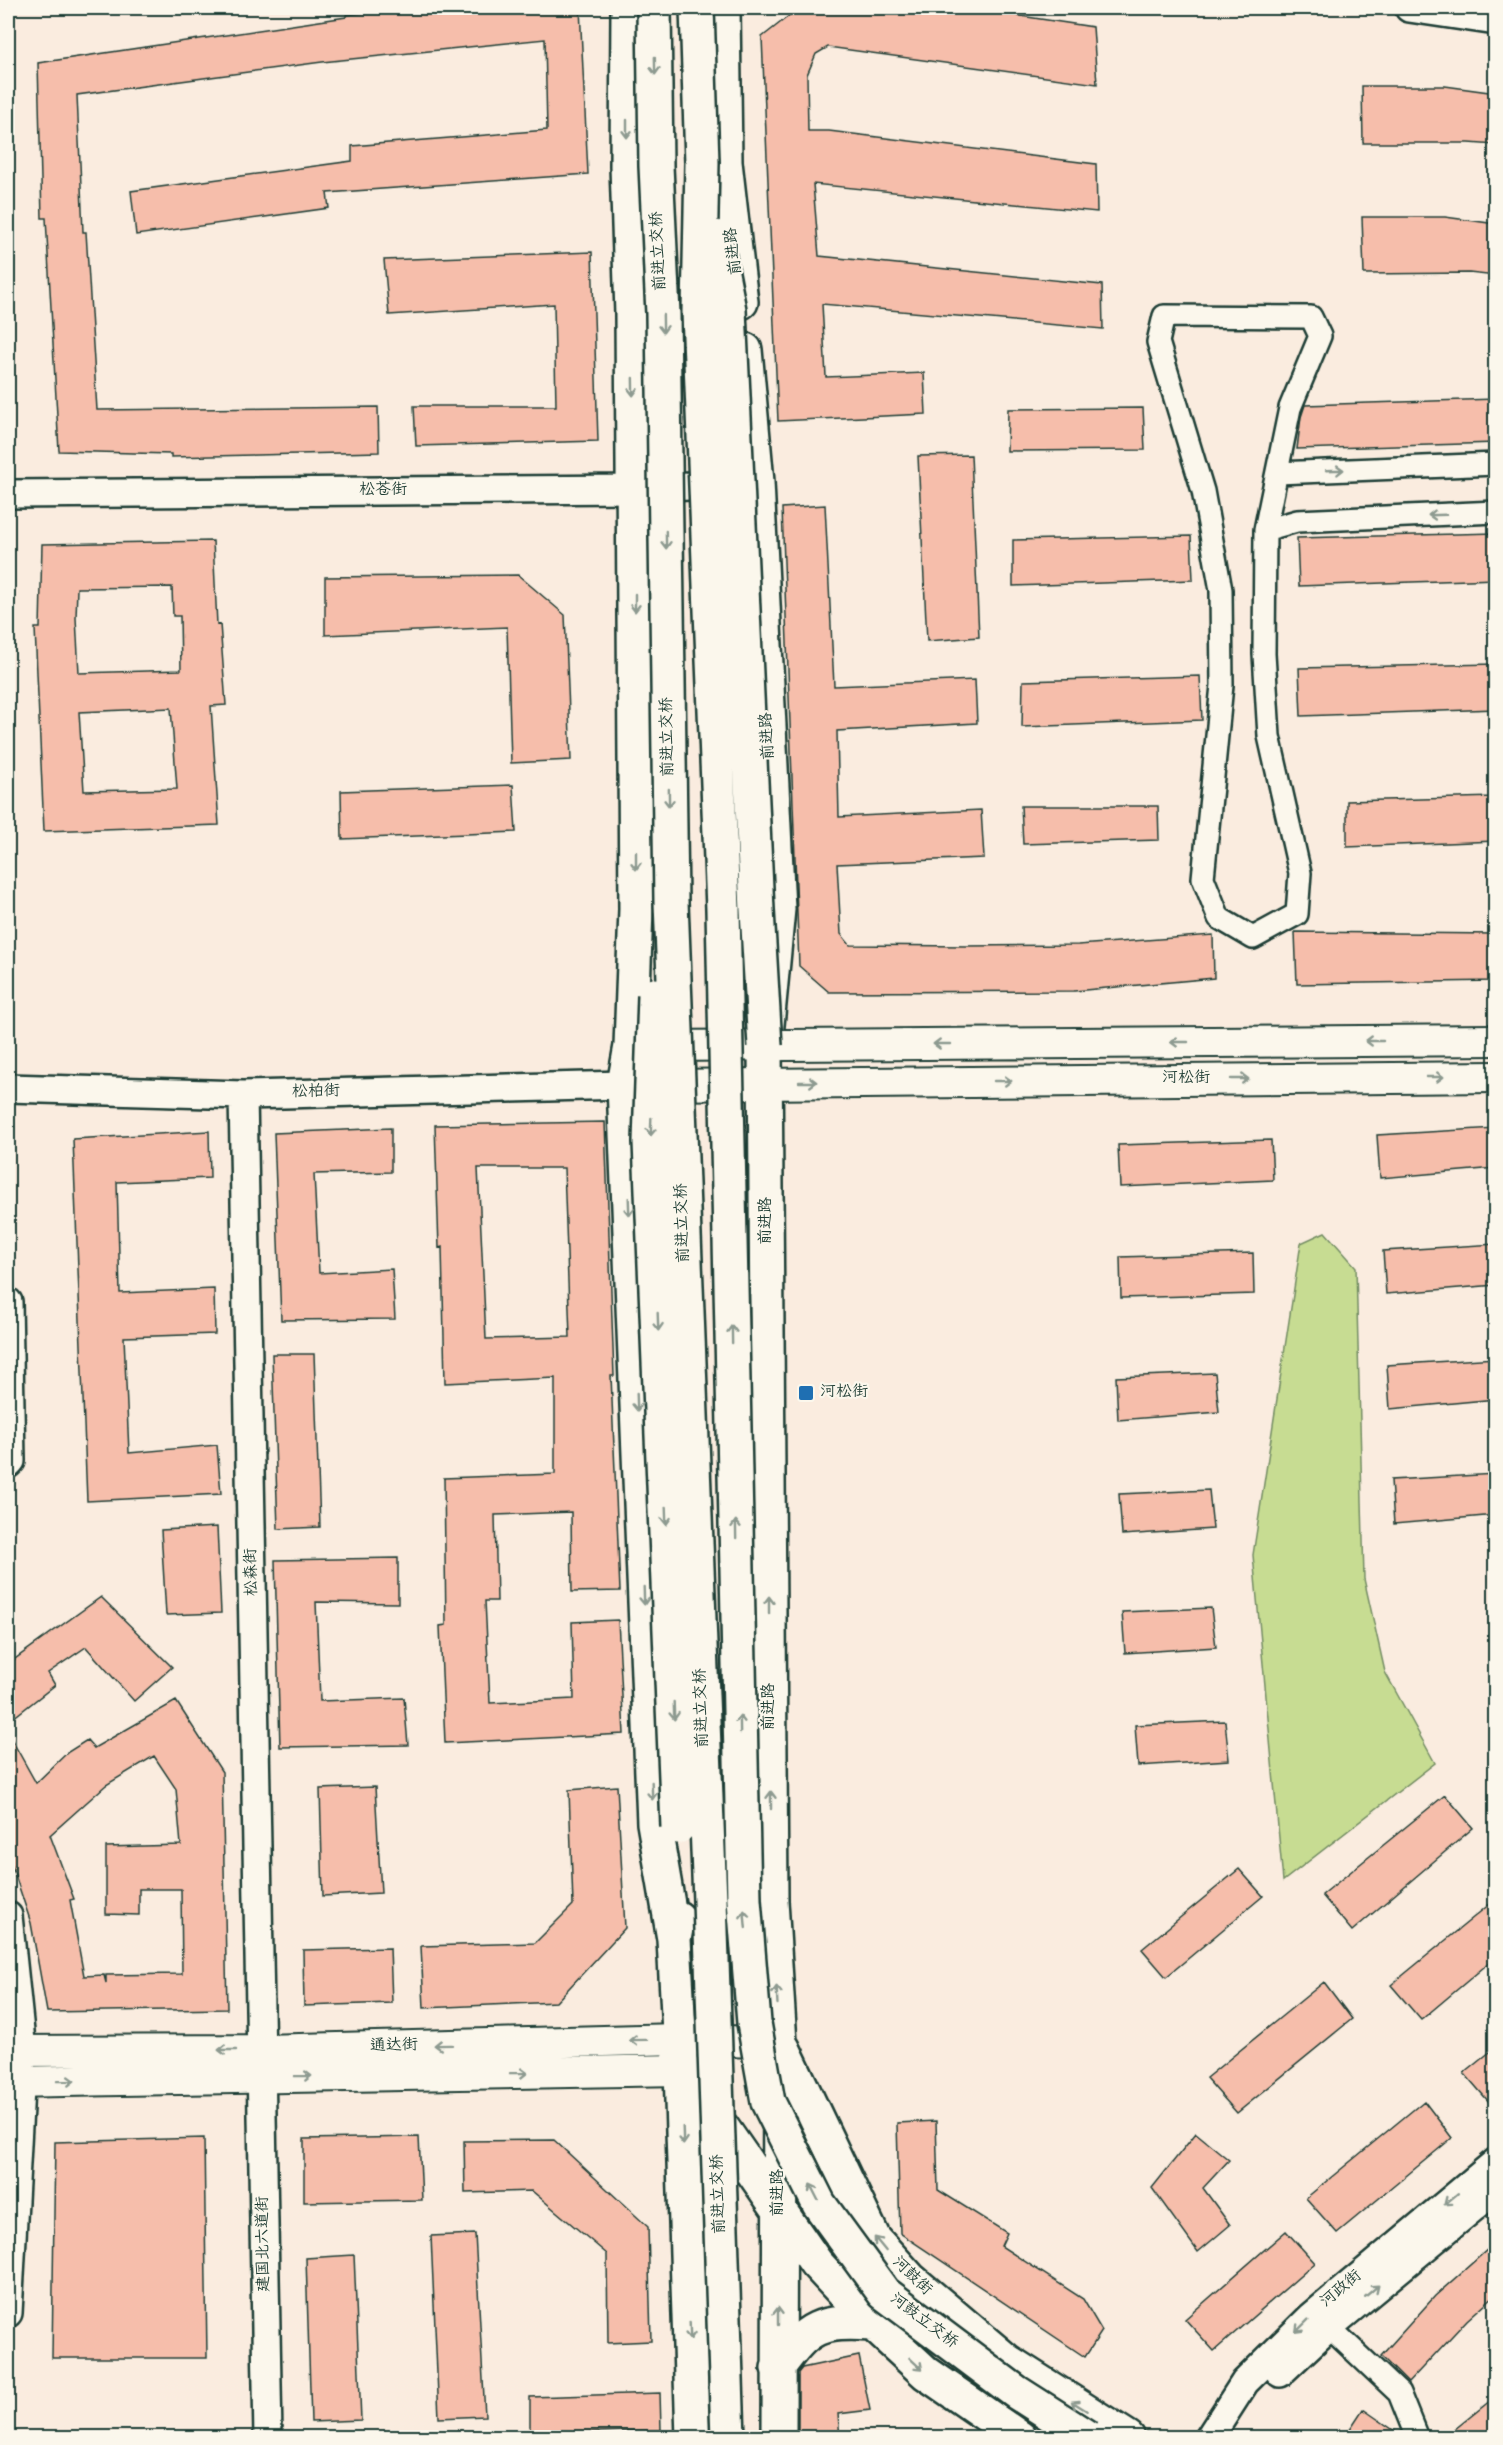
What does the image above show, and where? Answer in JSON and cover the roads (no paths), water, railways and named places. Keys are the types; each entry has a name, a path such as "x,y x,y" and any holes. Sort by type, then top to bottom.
{"highway":[{"path":"628,8 627,166 632,314 636,909 631,1046 624,1085 654,1823 674,1939 693,2438"},
{"name":"前进立交桥","path":"654,8 656,166 663,326 671,902 711,1924 728,2438"},
{"path":"698,8 702,164 729,310 765,1046"},
{"name":"前进路","path":"723,8 725,162 742,309 758,482 778,909 765,1046 771,1901 780,2043 777,2368 779,2438"},
{"name":"河鼓立交桥","path":"702,164 699,312 723,909 744,1900 754,2023 768,2102 819,2204 884,2293 1016,2392 1088,2438"},
{"path":"671,902 654,996 650,1142 681,1901 674,1939"},
{"name":"河鼓街","path":"780,2043 874,2239 910,2279 1007,2361 1128,2438"},
{"path":"680,2054 779,2210 816,2263 873,2324 926,2373 1020,2438"},
{"path":"777,2368 798,2341 812,2330 829,2325 873,2324"}],"main road":[{"path":"631,1046 1496,1040"},
{"name":"河松街","path":"624,1085 1496,1077"},
{"name":"通达街","path":"14,2082 263,2064 680,2054 780,2043"},
{"name":"通达街","path":"15,2051 263,2064"}],"street":[{"path":"1409,8 1496,21"},
{"path":"1164,316 1311,316 1320,336 1290,408 1277,473 1265,530 1264,654 1269,736 1300,873 1297,914 1253,938 1219,918 1203,878 1222,685 1221,590 1203,491 1158,342 1164,316"},
{"path":"1277,473 1496,464"},
{"name":"松苍街","path":"8,494 634,489 758,482"},
{"path":"1265,530 1297,521 1496,512"},
{"name":"松柏街","path":"8,1088 243,1095 624,1085"},
{"name":"松森街","path":"243,1095 263,2064"},
{"path":"8,1302 11,1461 8,1464"},
{"path":"8,1916 15,2051 8,2313"},
{"name":"建国北六道街","path":"263,2064 268,2438"},
{"name":"河政街","path":"1209,2438 1245,2382 1311,2317 1496,2162"},
{"name":"河政街","path":"1230,2438 1262,2391 1329,2327 1496,2189"},
{"path":"1329,2327 1399,2393 1417,2438"}],"place":[{"name":"河松街","path":"806,1393"}]}
